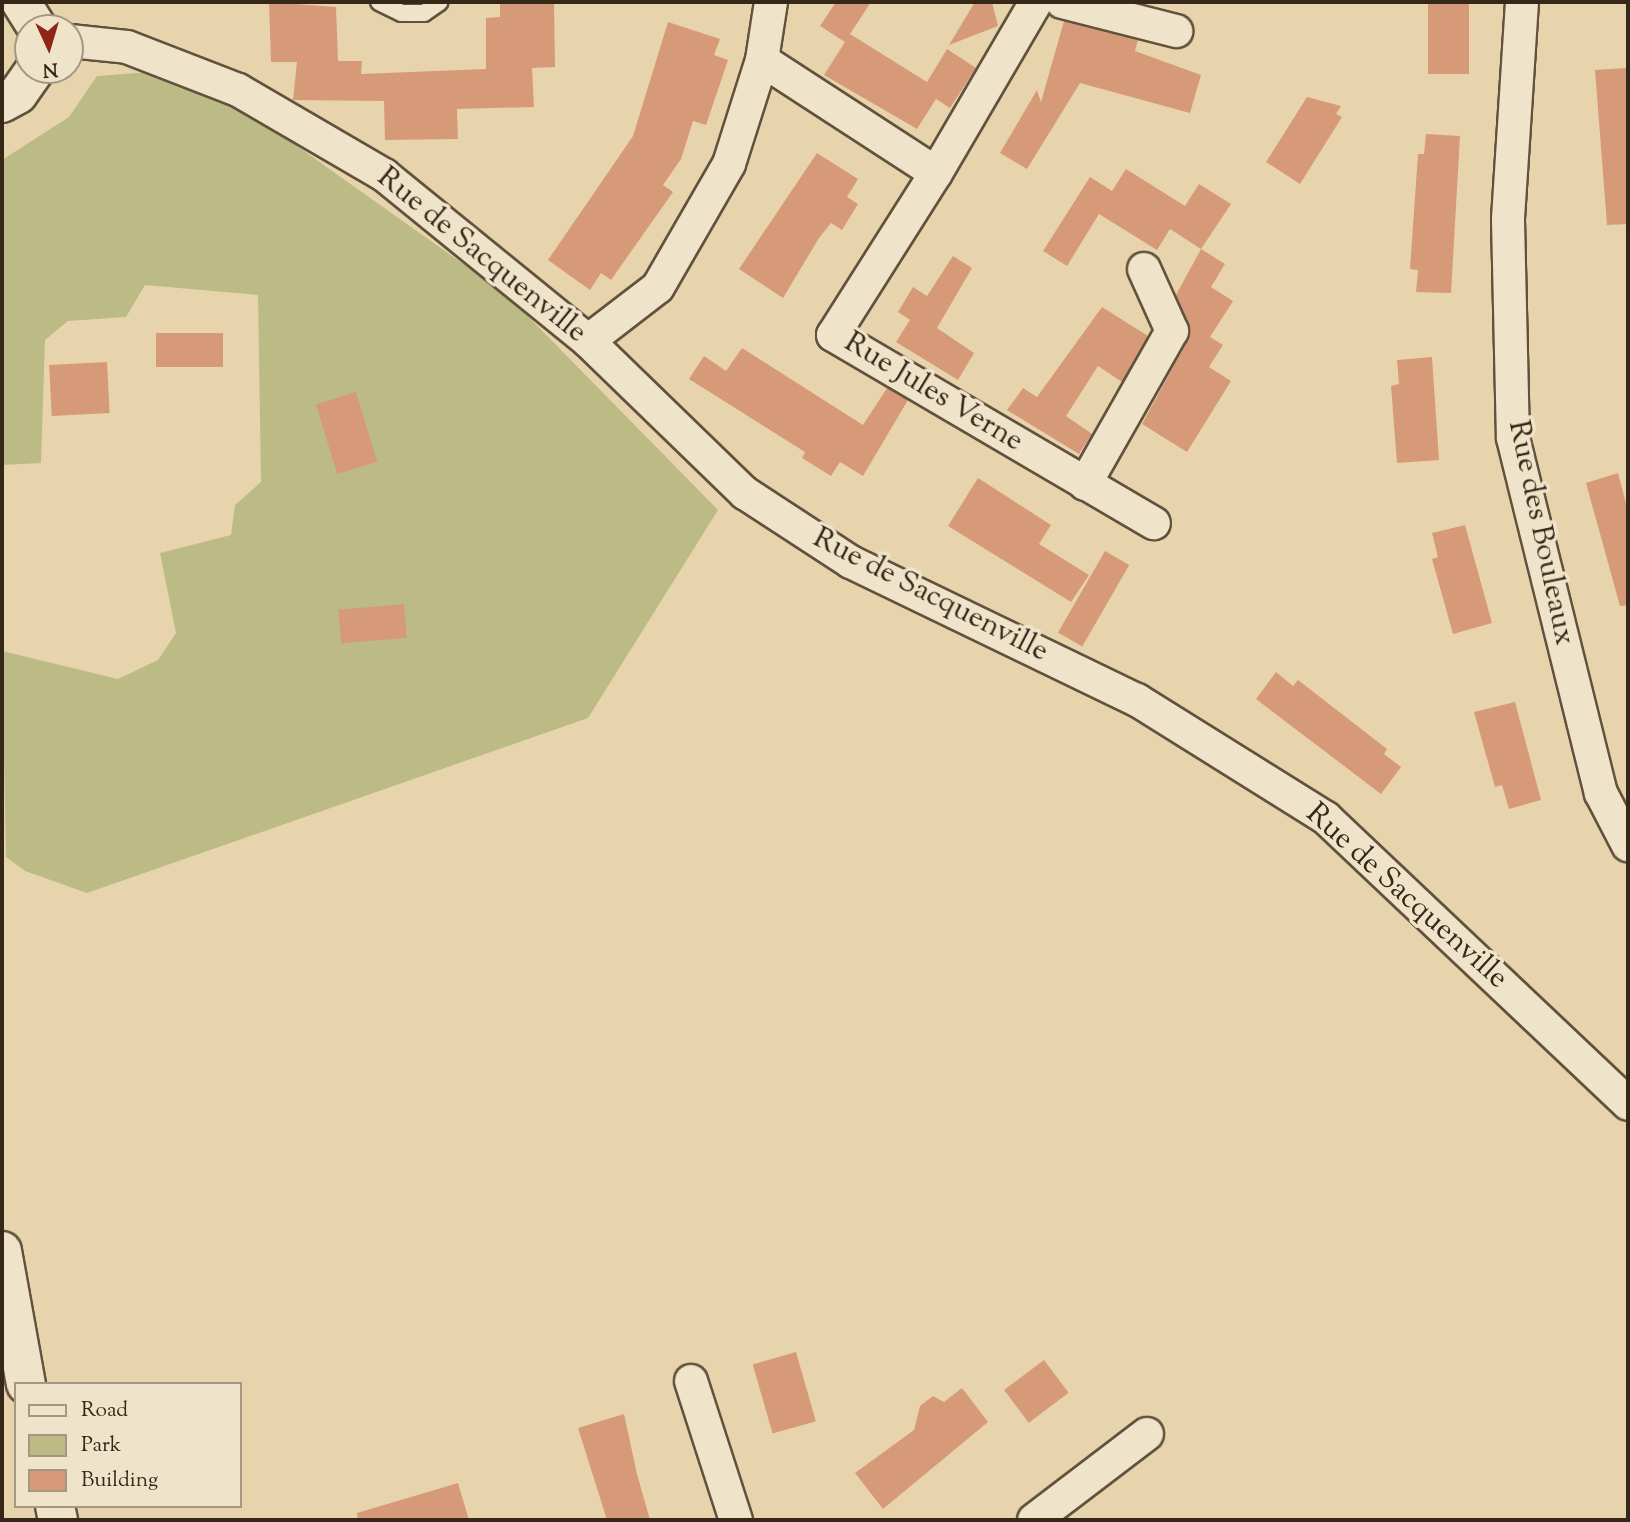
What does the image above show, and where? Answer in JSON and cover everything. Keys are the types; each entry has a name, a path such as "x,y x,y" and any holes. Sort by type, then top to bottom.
{"street":[{"path":"588,341 659,287 729,164 762,60 771,2"},
{"path":"762,60 936,173 1036,2"},
{"path":"1062,2 1176,31"},
{"name":"Rue des Bouleaux","path":"1522,2 1508,220 1514,438 1601,793 1628,845"},
{"name":"Rue de Sacquenville","path":"84,42 127,47 249,97 384,175 588,341 745,493 840,555 1137,700 1326,818 1628,1104"},
{"path":"2,103 18,94 25,84"},
{"name":"Rue Jules Verne","path":"936,173 833,335 1154,523"},
{"path":"1086,484 1172,331 1144,269"},
{"path":"2,1251 26,1382"},
{"path":"691,1381 736,1520"},
{"path":"1034,1520 1147,1434"}],"lane":[{"path":"379,2 402,13 424,13 440,2"}],"green space":[{"path":"150,72 249,112 507,295 718,510 588,718 87,893 25,871 6,857 2,651 118,679 158,660 176,633 160,553 231,535 235,505 261,482 258,295 145,285 126,317 68,321 45,340 41,463 2,465 2,160 69,117 97,76"}],"building":[{"path":"269,2 336,7 338,61 362,61 361,74 486,69 486,18 500,17 500,2 554,2 555,67 532,68 534,107 457,109 458,139 385,140 384,101 293,100 297,62 271,62"},
{"path":"836,2 871,2 850,34 927,82 947,49 976,68 950,108 936,99 917,129 824,75 845,42 820,26"},
{"path":"975,2 992,2 998,26 949,45"},
{"path":"1428,2 1469,2 1469,74 1428,74"},
{"path":"1064,21 1138,40 1135,51 1201,75 1190,113 1080,83 1027,169 1000,153 1037,90 1041,102"},
{"path":"668,22 720,39 714,55 728,60 706,125 693,121 681,159 663,185 673,192 611,280 601,273 590,290 548,260 633,136"},
{"path":"1628,68 1628,224 1607,225 1595,70"},
{"path":"1307,97 1341,106 1336,114 1342,117 1300,184 1266,162"},
{"path":"1426,134 1460,136 1451,293 1416,292 1418,270 1410,269 1418,154 1424,154"},
{"path":"817,153 858,179 847,197 858,204 842,230 831,223 819,238 783,298 739,269"},
{"path":"1126,169 1185,206 1199,184 1231,204 1201,249 1170,229 1157,250 1099,214 1067,266 1043,251 1090,177 1112,191"},
{"path":"1201,249 1225,264 1211,287 1233,301 1210,337 1223,345 1209,367 1231,381 1187,452 1142,424 1188,340 1176,295"},
{"path":"953,256 972,268 937,328 974,353 958,380 896,342 910,320 898,312 913,287 927,296"},
{"path":"1102,307 1148,336 1122,382 1098,366 1066,416 1092,434 1079,454 1007,410 1023,388 1037,397"},
{"path":"156,333 223,333 223,367 156,367"},
{"path":"742,348 863,425 887,388 908,400 863,476 840,462 831,476 802,458 805,452 689,379 704,356 726,371"},
{"path":"1432,357 1439,460 1397,463 1391,386 1399,384 1397,360"},
{"path":"107,362 110,413 52,416 49,365"},
{"path":"356,392 377,462 337,474 316,404"},
{"path":"1618,473 1628,511 1628,605 1620,606 1586,483"},
{"path":"978,478 1051,525 1039,544 1089,575 1071,602 948,526"},
{"path":"1465,525 1492,623 1453,634 1432,559 1438,557 1432,533"},
{"path":"1105,551 1129,565 1082,646 1058,632"},
{"path":"404,604 407,638 341,644 338,610"},
{"path":"1276,672 1293,686 1298,680 1387,749 1384,754 1401,767 1381,794 1256,699"},
{"path":"1515,702 1541,800 1509,809 1502,785 1495,787 1474,712"},
{"path":"796,1352 816,1421 773,1434 753,1364"},
{"path":"1044,1360 1069,1393 1029,1423 1004,1390"},
{"path":"962,1388 988,1422 883,1509 855,1473 914,1430 920,1406 933,1396 944,1402"},
{"path":"624,1414 650,1520 607,1520 578,1428"},
{"path":"458,1483 469,1520 358,1520 357,1513"}]}
